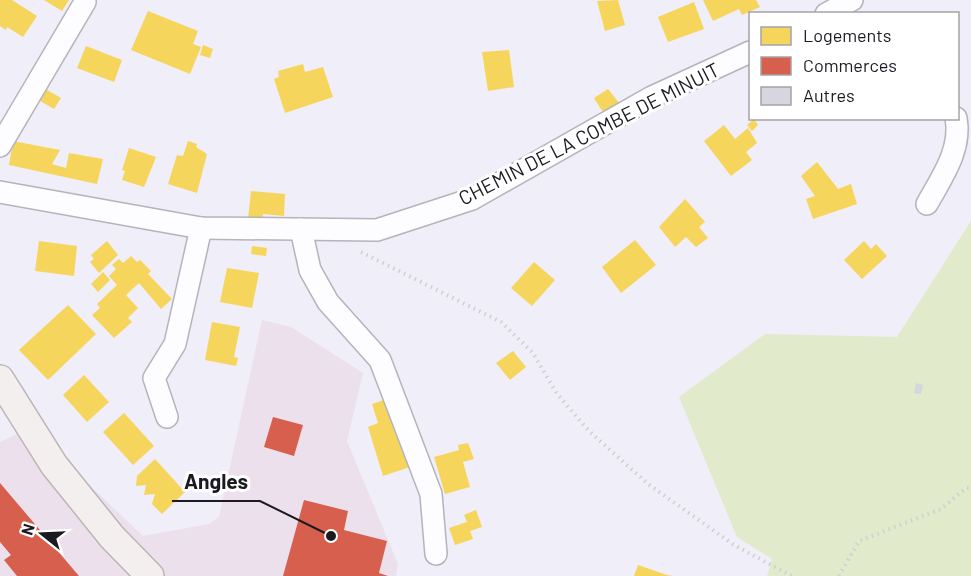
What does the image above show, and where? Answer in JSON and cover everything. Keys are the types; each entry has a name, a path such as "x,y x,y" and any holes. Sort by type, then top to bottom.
{"main road":[{"path":"0,379 54,465 112,537 150,576"}],"street":[{"path":"830,12 852,0"},
{"path":"0,146 84,2"},
{"name":"CHEMIN DE LA COMBE DE MINUIT","path":"0,192 201,228 376,230 472,199 652,97 749,52"},
{"path":"927,204 951,161 959,132 956,120"},
{"path":"167,417 154,378 175,344 201,228"},
{"path":"301,229 310,270 328,302 381,360 431,494 436,554"}],"path":[{"path":"332,229 362,253 501,322 533,353 556,394 588,431 648,484 734,545 792,576"},
{"path":"839,576 859,541 940,509 966,488 971,488"}],"shaded area":[{"path":"262,320 291,327 363,373 347,441 398,564 396,576 0,576 0,442 42,423 79,475 143,536 209,524 219,517"}],"green space":[{"path":"971,221 971,576 767,576 772,559 737,537 679,397 765,334 897,337"}],"building: Logements":[{"path":"0,0 12,0 37,16 23,37 7,27 6,30 0,26"},
{"path":"44,0 69,0 62,11"},
{"path":"618,0 625,25 605,31 597,1"},
{"path":"703,0 756,0 760,7 742,15 739,9 713,21"},
{"path":"694,2 704,29 668,42 658,17"},
{"path":"148,11 198,31 193,44 201,47 190,74 131,50"},
{"path":"203,45 213,49 210,58 200,55"},
{"path":"86,46 122,60 114,82 77,68"},
{"path":"509,50 514,87 488,91 482,52"},
{"path":"303,64 305,72 323,67 333,97 285,113 274,79 279,77 278,71"},
{"path":"42,87 61,98 54,109 35,98"},
{"path":"608,89 620,104 604,114 594,98"},
{"path":"755,120 758,125 752,131 747,125"},
{"path":"724,125 735,139 748,128 757,143 746,152 752,160 731,176 704,141"},
{"path":"13,141 60,150 52,164 66,168 69,153 103,159 97,184 9,165"},
{"path":"188,141 197,144 196,147 207,154 197,193 168,184 177,155 183,156"},
{"path":"129,148 156,157 144,187 122,180 125,171 122,170"},
{"path":"817,162 838,189 851,184 857,204 813,219 806,199 815,196 801,176"},
{"path":"251,191 285,194 284,216 263,214 262,220 248,219"},
{"path":"685,199 705,222 699,227 708,238 696,247 686,237 675,247 659,227"},
{"path":"635,240 656,265 621,293 602,267"},
{"path":"39,241 77,246 74,276 35,271"},
{"path":"107,241 118,255 99,273 90,262 94,259 91,255"},
{"path":"864,241 871,249 876,244 887,256 862,279 844,260"},
{"path":"252,246 267,248 266,256 251,254"},
{"path":"131,256 137,262 140,260 151,271 148,274 172,299 161,309 139,283 126,295 138,308 128,318 132,322 114,338 92,315 100,308 97,304 117,285 109,276 116,269 112,265 119,259 123,263"},
{"path":"534,262 555,280 532,306 511,288"},
{"path":"227,268 259,273 252,308 220,302"},
{"path":"103,272 110,280 98,292 91,284"},
{"path":"68,305 96,334 48,380 19,350"},
{"path":"212,322 240,327 234,357 238,358 236,366 205,360"},
{"path":"513,351 526,367 510,380 496,363"},
{"path":"84,375 109,402 87,422 63,395"},
{"path":"387,399 410,467 383,476 368,427 378,423 372,404"},
{"path":"124,413 154,446 133,465 103,432"},
{"path":"468,443 474,459 463,462 470,487 445,494 434,457 459,450 458,445"},
{"path":"155,459 185,492 162,514 152,504 155,494 144,495 146,485 136,486 137,476"},
{"path":"476,510 482,527 470,531 473,539 455,545 449,528 467,522 464,515"},
{"path":"638,565 667,575 673,576 634,576"}],"building: Commerces":[{"path":"273,417 303,425 294,456 264,447"},
{"path":"0,483 79,576 17,576 4,560 11,555 0,542"},
{"path":"304,500 348,511 344,530 387,541 379,573 388,576 283,576"}],"building: Autres":[{"path":"916,383 923,385 921,394 914,393"}],"place":[{"name":"Angles","path":"331,536"}]}
